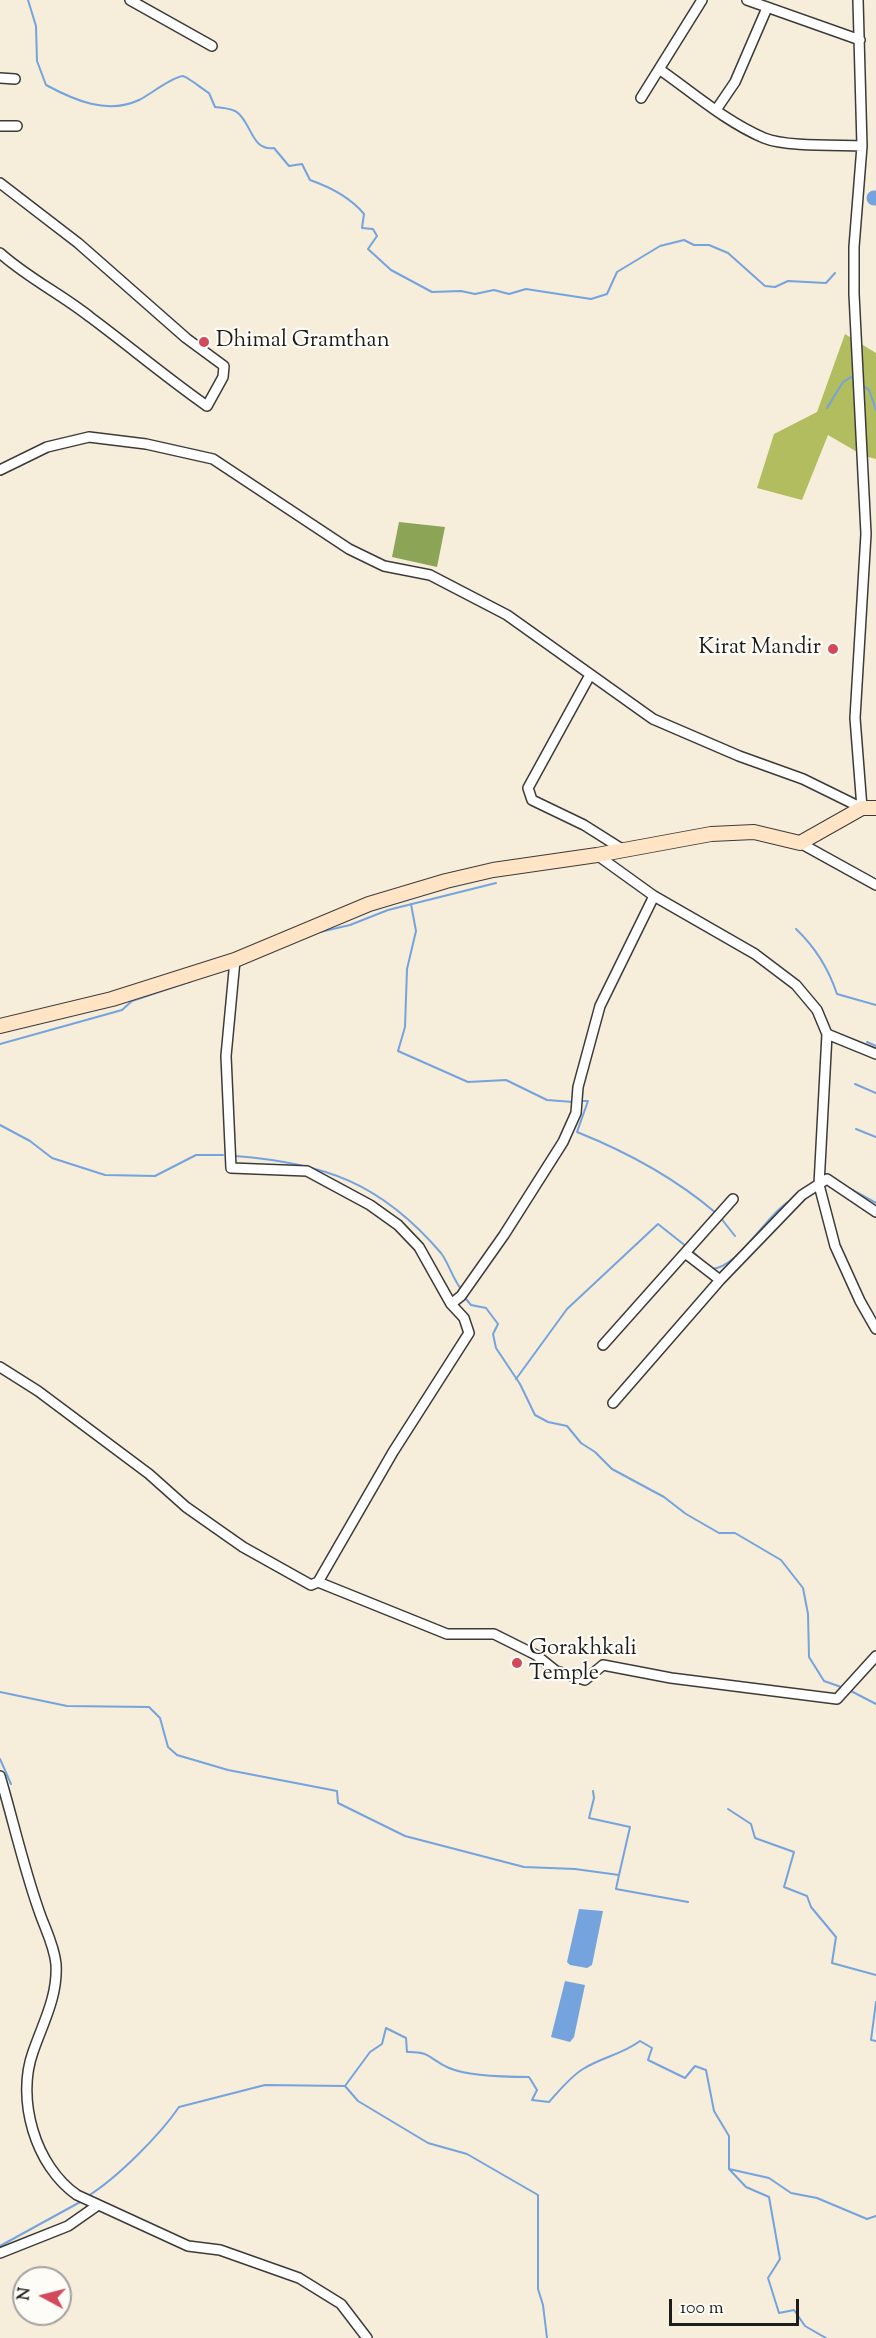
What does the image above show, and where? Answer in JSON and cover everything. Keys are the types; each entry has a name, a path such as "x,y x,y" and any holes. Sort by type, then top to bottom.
{"street":[{"path":"130,0 212,46"},
{"path":"641,98 702,0"},
{"path":"747,0 860,40"},
{"path":"858,0 862,146 854,247 866,534 855,718 869,808"},
{"path":"716,110 735,82 767,8"},
{"path":"659,69 716,110 766,139 818,145 862,146"},
{"path":"0,78 15,79"},
{"path":"0,126 17,126"},
{"path":"0,183 78,243 186,338 224,366 223,377 207,406 158,371 89,316 22,272 0,253"},
{"path":"0,470 48,447 89,438 146,444 213,459 349,549 384,566 430,575 507,615 653,718 739,756 802,779 869,808"},
{"path":"590,675 528,788 528,795 532,800 584,825 622,849"},
{"path":"800,843 869,808"},
{"path":"0,1026 112,999 235,960 369,904 446,881 493,870 597,855 711,834 754,832 800,843 876,885"},
{"path":"597,855 654,896 755,954 796,985 817,1010 828,1034 819,1185 835,1246 860,1301 876,1329"},
{"path":"451,1304 461,1296 504,1236 563,1142 576,1113 578,1087 600,1006 654,896"},
{"path":"0,1367 38,1391 149,1474 186,1508 243,1547 311,1585 318,1582 393,1452 463,1344 469,1333 464,1318 451,1304 419,1247 398,1225 370,1205 307,1171 231,1168 226,1056 235,960"},
{"path":"828,1034 876,1054"},
{"path":"613,1403 720,1280 802,1195 827,1179 876,1212"},
{"path":"603,1345 733,1199"},
{"path":"685,1253 720,1280"},
{"path":"318,1582 447,1634 494,1635 536,1655 556,1671 585,1680 603,1665 671,1678 837,1699 876,1656"},
{"path":"0,1776 38,1908 54,1947 56,1967 48,2019 33,2052 27,2076 30,2118 42,2156 66,2188 98,2205 188,2246 219,2250 299,2278 341,2304 368,2338"},
{"path":"0,2253 68,2226 98,2205"}],"green space":[{"path":"845,334 876,353 876,459 864,456 828,435 802,500 757,488 774,434 817,412"},
{"path":"399,522 445,527 437,567 392,557"}],"water":[{"path":"579,1909 603,1911 592,1965 587,1968 570,1965 567,1962"},
{"path":"565,1981 585,1985 574,2037 570,2042 551,2037"}],"waterway":[{"path":"28,0 36,26 37,61 46,85 91,104 115,106 139,100 173,79 185,77 209,93 215,107 236,111 257,141 267,148 274,148 289,166 302,164 310,180 332,189 352,202 364,214 362,228 373,229 377,236 368,249 391,270 432,292 461,291 475,294 494,290 509,294 526,289 591,299 607,294 617,272 660,246 684,240 694,245 709,245 728,253 765,286 775,287 788,281 826,283 835,273"},
{"path":"827,408 843,382 851,377 855,380"},
{"path":"862,385 869,390 876,410"},
{"path":"320,932 350,925 388,910 496,883"},
{"path":"411,904 416,931 407,969 405,1027 398,1051 468,1082 506,1080 547,1100 573,1102"},
{"path":"796,929 821,959 837,994 876,1005"},
{"path":"0,1044 122,1010 132,1001 192,981"},
{"path":"867,1042 876,1046"},
{"path":"855,1084 876,1093"},
{"path":"582,1101 588,1101 577,1132 650,1167 684,1188 716,1213"},
{"path":"0,1125 30,1141 52,1158 105,1175 155,1176 196,1155 223,1155"},
{"path":"856,1129 876,1137"},
{"path":"235,1156 297,1164 324,1171 373,1193 419,1229 441,1253 461,1289"},
{"path":"842,1184 876,1203"},
{"path":"711,1269 732,1260 791,1200"},
{"path":"720,1217 735,1236"},
{"path":"516,1379 567,1309 658,1224 687,1247"},
{"path":"691,1250 707,1265"},
{"path":"466,1299 471,1305 486,1308 498,1324 493,1334 496,1348 520,1384 535,1415 548,1422 567,1426 581,1443 595,1452 612,1469 664,1497 686,1514 719,1533 735,1533 781,1560 803,1588 808,1614 809,1657 824,1681 844,1688"},
{"path":"849,1690 876,1704"},
{"path":"0,1692 67,1706 149,1707 160,1718 168,1747 177,1755 228,1770 337,1791 338,1803 405,1836 524,1867 575,1869 619,1875 616,1889 688,1902"},
{"path":"0,1759 11,1784"},
{"path":"593,1791 594,1798 589,1818 630,1827 619,1875"},
{"path":"728,1809 751,1824 755,1838 794,1852 784,1887 807,1896 811,1907 836,1937 832,1963 876,1975"},
{"path":"876,2002 871,2040 876,2041"},
{"path":"88,2196 137,2155 179,2107 265,2085 345,2086 370,2052 382,2044 386,2028 406,2038 407,2052 421,2053 457,2071 529,2077 537,2090 532,2100 549,2102 569,2080 583,2069 626,2050 640,2041 652,2048 648,2060 685,2078 695,2066 706,2070 714,2111 729,2136 729,2169 746,2187 769,2197 780,2259 768,2278 779,2313 794,2310 805,2326 826,2338"},
{"path":"345,2086 358,2101 428,2143 467,2154 538,2195 538,2289 543,2305 547,2338"},
{"path":"729,2169 769,2178 791,2193 817,2198 867,2219 876,2216"},
{"path":"0,2246 82,2201"}],"place":[{"name":"Dhimal Gramthan","path":"204,342"},
{"name":"Kirat Mandir","path":"833,649"},
{"name":"Gorakhkali Temple","path":"517,1663"}]}
